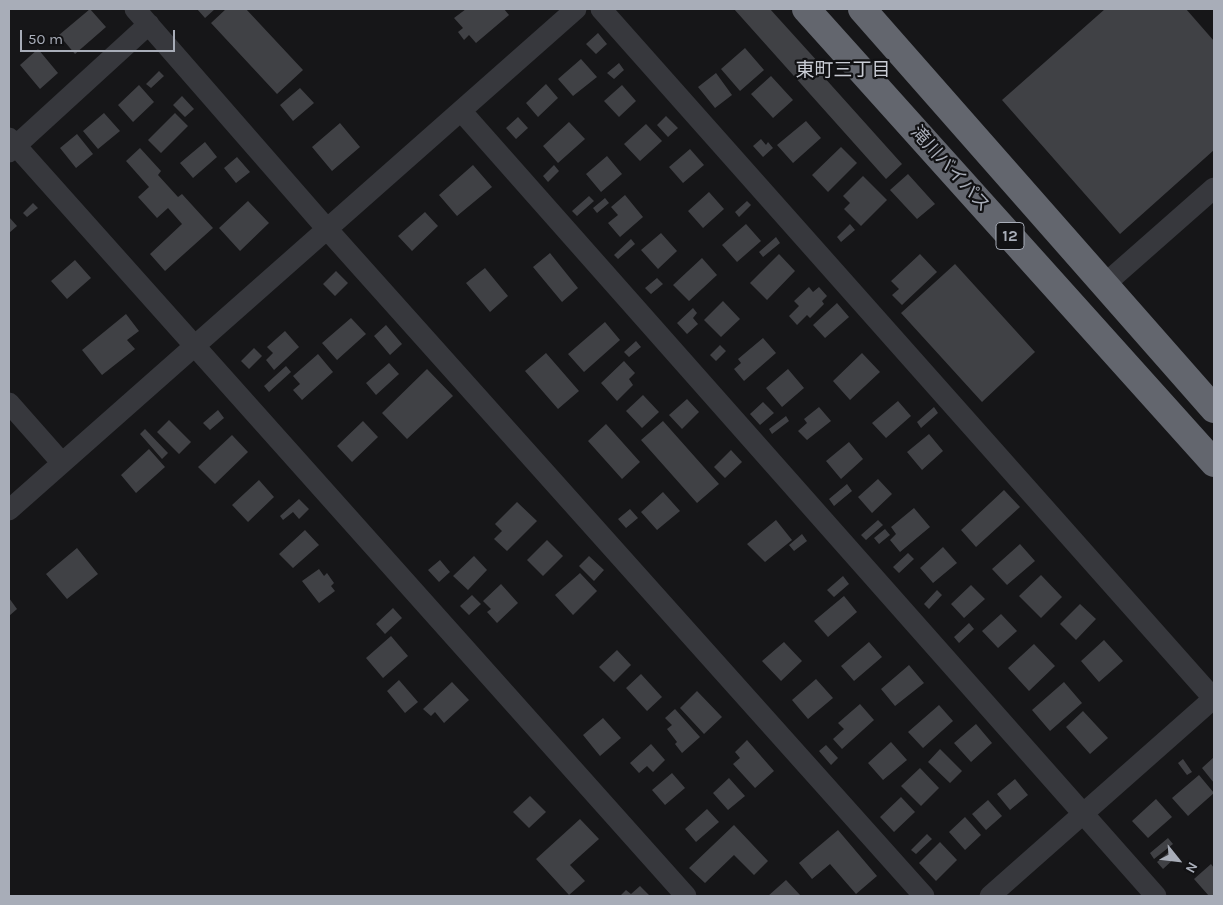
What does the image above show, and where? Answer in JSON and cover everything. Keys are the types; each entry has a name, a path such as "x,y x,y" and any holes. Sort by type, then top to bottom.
{"highway":[{"name":"滝川バイパス","path":"806,9 1214,463"},
{"name":"12","path":"862,9 1214,409"}],"street":[{"path":"9,510 327,228 462,112 576,9"},
{"path":"601,9 1214,699 1082,813 990,896"},
{"path":"686,896 194,346 11,146 142,16 327,228 924,896"},
{"path":"462,112 1156,896"},
{"path":"1105,284 1214,188"},
{"path":"9,403 62,463"}],"building":[{"path":"90,9 106,27 75,54 59,35"},
{"path":"197,9 215,9 205,18"},
{"path":"226,9 246,9 303,70 277,94 211,23"},
{"path":"466,9 504,9 509,15 476,43 469,35 464,40 458,32 463,28 454,18"},
{"path":"734,9 770,9 828,73 823,76 902,164 886,179"},
{"path":"1105,9 1186,9 1214,41 1214,150 1120,234 1002,100"},
{"path":"598,33 607,44 596,54 586,44"},
{"path":"745,48 764,70 740,91 721,69"},
{"path":"38,49 58,73 40,89 20,65"},
{"path":"581,59 597,77 573,96 558,79"},
{"path":"619,63 624,70 614,79 607,73"},
{"path":"159,71 164,76 151,88 146,84"},
{"path":"716,73 732,95 715,108 698,87"},
{"path":"771,76 793,100 773,118 751,94"},
{"path":"546,84 558,98 538,117 526,103"},
{"path":"139,85 154,102 133,122 118,105"},
{"path":"622,85 636,101 619,117 604,101"},
{"path":"300,88 314,103 293,121 280,105"},
{"path":"182,96 194,109 185,117 173,105"},
{"path":"104,113 120,131 98,149 83,131"},
{"path":"175,113 188,126 161,153 148,140"},
{"path":"666,116 678,128 668,137 657,125"},
{"path":"518,117 528,128 516,139 506,128"},
{"path":"806,121 821,138 793,163 777,145"},
{"path":"569,122 585,139 558,163 543,146"},
{"path":"340,123 360,147 332,171 312,147"},
{"path":"646,124 662,141 640,161 624,144"},
{"path":"77,134 93,154 76,168 60,148"},
{"path":"761,139 766,145 768,142 773,148 763,157 753,146"},
{"path":"205,142 217,157 193,178 180,163"},
{"path":"841,147 857,163 828,192 812,175"},
{"path":"140,148 161,171 158,175 178,197 182,194 213,228 165,271 150,254 182,224 168,208 157,218 138,197 149,187 126,161"},
{"path":"690,149 704,165 683,183 669,167"},
{"path":"607,156 622,174 601,192 586,174"},
{"path":"237,157 250,172 236,183 224,168"},
{"path":"473,165 492,187 457,216 439,195"},
{"path":"554,165 559,171 548,182 543,176"},
{"path":"908,174 935,204 917,219 890,190"},
{"path":"863,176 887,200 861,226 844,209 850,203 843,196"},
{"path":"709,192 724,209 703,228 688,211"},
{"path":"625,195 643,217 620,237 608,223 618,215 611,207"},
{"path":"589,196 594,201 577,216 572,211"},
{"path":"605,198 609,203 597,213 593,208"},
{"path":"248,201 269,223 240,251 219,228"},
{"path":"747,201 751,205 739,217 735,212"},
{"path":"33,203 38,208 27,217 23,213"},
{"path":"425,212 438,226 412,251 398,236"},
{"path":"9,217 17,226 9,233"},
{"path":"746,224 761,241 737,262 722,245"},
{"path":"850,224 855,230 841,242 837,237"},
{"path":"661,233 677,251 658,269 641,250"},
{"path":"776,237 780,243 763,257 759,252"},
{"path":"631,239 635,244 618,259 614,255"},
{"path":"550,253 578,288 562,302 533,267"},
{"path":"779,254 795,271 767,300 750,283"},
{"path":"920,254 937,272 902,305 892,295 899,289 891,281"},
{"path":"702,258 717,275 689,301 673,285"},
{"path":"75,260 91,278 67,299 51,281"},
{"path":"955,264 1035,352 982,402 901,313"},
{"path":"485,268 508,296 490,312 466,283"},
{"path":"336,271 348,283 335,296 323,284"},
{"path":"657,278 663,284 651,294 645,288"},
{"path":"809,287 813,292 819,287 827,296 822,301 824,304 810,318 807,315 797,325 789,316 799,306 794,301"},
{"path":"723,301 740,319 721,337 704,320"},
{"path":"837,303 849,317 825,338 813,325"},
{"path":"693,308 697,313 693,318 698,324 687,334 677,323"},
{"path":"126,314 139,331 127,340 135,349 102,375 82,350"},
{"path":"351,318 366,334 337,360 322,343"},
{"path":"605,322 620,340 584,372 568,354"},
{"path":"386,325 402,344 390,355 374,336"},
{"path":"285,331 299,347 274,370 266,360 273,353 267,347"},
{"path":"763,338 776,353 744,381 734,369 741,363 738,359"},
{"path":"636,341 641,347 629,357 624,352"},
{"path":"720,345 726,351 716,361 710,355"},
{"path":"254,348 262,356 249,369 241,361"},
{"path":"546,353 579,391 558,409 525,371"},
{"path":"862,353 880,372 850,400 833,381"},
{"path":"318,354 333,372 302,400 293,390 300,384 293,376"},
{"path":"624,361 635,373 629,379 633,385 617,401 601,383"},
{"path":"389,363 399,374 376,395 366,383"},
{"path":"286,366 291,372 269,392 264,386"},
{"path":"427,369 453,396 407,439 382,413"},
{"path":"788,369 804,388 782,407 766,388"},
{"path":"643,395 659,412 642,428 626,411"},
{"path":"687,399 699,412 682,429 669,415"},
{"path":"898,401 911,416 886,438 872,423"},
{"path":"763,402 774,413 760,425 750,414"},
{"path":"819,407 831,421 807,440 798,431 807,423 804,419"},
{"path":"934,407 938,413 921,428 917,422"},
{"path":"218,410 224,418 210,430 203,423"},
{"path":"786,416 789,421 772,434 769,429"},
{"path":"169,420 191,442 179,454 157,432"},
{"path":"363,421 378,437 352,462 337,446"},
{"path":"663,421 719,484 697,503 641,440"},
{"path":"606,424 640,462 622,479 588,441"},
{"path":"145,429 168,453 162,459 140,434"},
{"path":"929,434 943,451 922,470 907,452"},
{"path":"232,435 248,452 215,484 198,467"},
{"path":"849,442 863,459 841,479 826,461"},
{"path":"149,449 165,467 136,493 121,475"},
{"path":"731,450 742,462 725,478 714,467"},
{"path":"878,479 892,494 872,513 858,497"},
{"path":"259,480 274,497 248,522 232,505"},
{"path":"847,484 852,491 834,506 829,499"},
{"path":"1004,490 1020,507 976,547 961,530"},
{"path":"663,492 680,511 657,530 641,512"},
{"path":"299,499 309,509 299,519 293,512 283,520 280,516"},
{"path":"517,502 537,521 507,551 494,539 502,531 495,524"},
{"path":"914,508 930,527 900,552 890,540 896,534 891,527"},
{"path":"630,509 638,518 626,528 618,519"},
{"path":"776,520 792,540 765,562 747,544"},
{"path":"878,520 883,525 866,540 861,535"},
{"path":"885,529 890,535 879,544 874,538"},
{"path":"305,530 319,545 293,568 279,554"},
{"path":"802,534 807,541 794,551 789,545"},
{"path":"547,540 563,556 543,576 527,560"},
{"path":"1020,544 1035,561 1007,585 992,569"},
{"path":"943,547 957,563 933,583 920,568"},
{"path":"77,548 98,574 67,599 46,574"},
{"path":"908,553 914,559 899,573 893,567"},
{"path":"474,556 487,570 468,590 453,576"},
{"path":"589,556 604,570 594,581 579,566"},
{"path":"440,560 450,572 439,582 428,570"},
{"path":"319,569 324,576 327,573 334,583 331,586 335,591 319,603 302,581"},
{"path":"580,573 597,591 573,615 555,595"},
{"path":"1041,575 1062,597 1041,618 1019,596"},
{"path":"843,576 849,584 834,597 827,590"},
{"path":"501,584 518,603 497,623 487,612 491,609 483,601"},
{"path":"971,585 985,599 964,618 951,604"},
{"path":"937,590 942,595 929,609 924,604"},
{"path":"472,595 481,604 469,615 460,606"},
{"path":"844,596 857,612 828,637 814,621"},
{"path":"9,598 17,609 9,616"},
{"path":"1080,604 1096,619 1076,640 1060,624"},
{"path":"393,608 402,618 385,634 376,624"},
{"path":"1001,614 1017,631 998,648 982,631"},
{"path":"969,623 974,629 959,643 954,637"},
{"path":"391,636 408,656 383,678 366,658"},
{"path":"1104,640 1123,661 1099,682 1081,661"},
{"path":"784,642 802,661 781,681 762,661"},
{"path":"869,642 882,657 854,681 841,666"},
{"path":"1034,644 1055,666 1029,691 1008,668"},
{"path":"617,650 631,665 614,682 599,667"},
{"path":"909,665 924,683 895,706 881,689"},
{"path":"641,674 662,697 647,711 626,688"},
{"path":"816,679 833,698 808,719 792,700"},
{"path":"399,680 418,702 405,713 387,691"},
{"path":"452,682 469,700 444,723 435,712 431,716 423,709"},
{"path":"1064,682 1082,703 1050,731 1032,710"},
{"path":"697,691 722,717 704,734 680,708"},
{"path":"860,704 874,720 842,749 833,739 844,729 838,723"},
{"path":"939,705 953,721 923,748 908,732"},
{"path":"675,709 700,737 682,753 675,744 677,742 667,729 672,725 665,718"},
{"path":"1083,711 1108,738 1090,754 1066,727"},
{"path":"603,718 621,738 600,756 583,735"},
{"path":"976,724 992,743 971,762 954,743"},
{"path":"747,740 774,771 755,788 733,764 740,758 735,752"},
{"path":"891,742 907,760 883,780 868,763"},
{"path":"651,744 665,760 653,772 647,766 639,773 630,763"},
{"path":"826,745 838,758 831,765 819,751"},
{"path":"940,749 962,771 950,783 928,762"},
{"path":"1214,757 1214,783 1202,768"},
{"path":"1183,759 1192,772 1187,775 1178,763"},
{"path":"920,768 939,788 921,806 901,786"},
{"path":"672,773 685,788 665,805 652,790"},
{"path":"1199,775 1214,793 1188,816 1172,798"},
{"path":"729,778 745,796 728,810 713,793"},
{"path":"1015,779 1028,795 1010,810 997,794"},
{"path":"530,796 546,812 529,828 513,812"},
{"path":"901,797 915,812 894,832 880,817"},
{"path":"1156,799 1172,817 1148,838 1132,821"},
{"path":"988,800 1002,816 986,830 972,814"},
{"path":"707,809 719,822 696,842 685,829"},
{"path":"965,817 981,835 965,850 949,832"},
{"path":"580,819 599,839 570,865 585,881 569,895 536,859"},
{"path":"734,825 768,861 754,875 734,855 705,883 689,868"},
{"path":"838,830 877,876 856,894 830,864 812,879 799,863"},
{"path":"927,834 932,839 916,854 911,850"},
{"path":"1168,838 1173,844 1154,859 1150,853"},
{"path":"940,842 957,860 936,881 919,863"},
{"path":"1170,851 1176,857 1163,869 1157,862"},
{"path":"1211,864 1214,868 1214,896 1209,896 1194,879"},
{"path":"786,880 801,896 768,896"},
{"path":"640,886 650,896 620,896 626,890 631,894"}],"district":[{"name":"東町三丁目","path":"843,71"}]}
